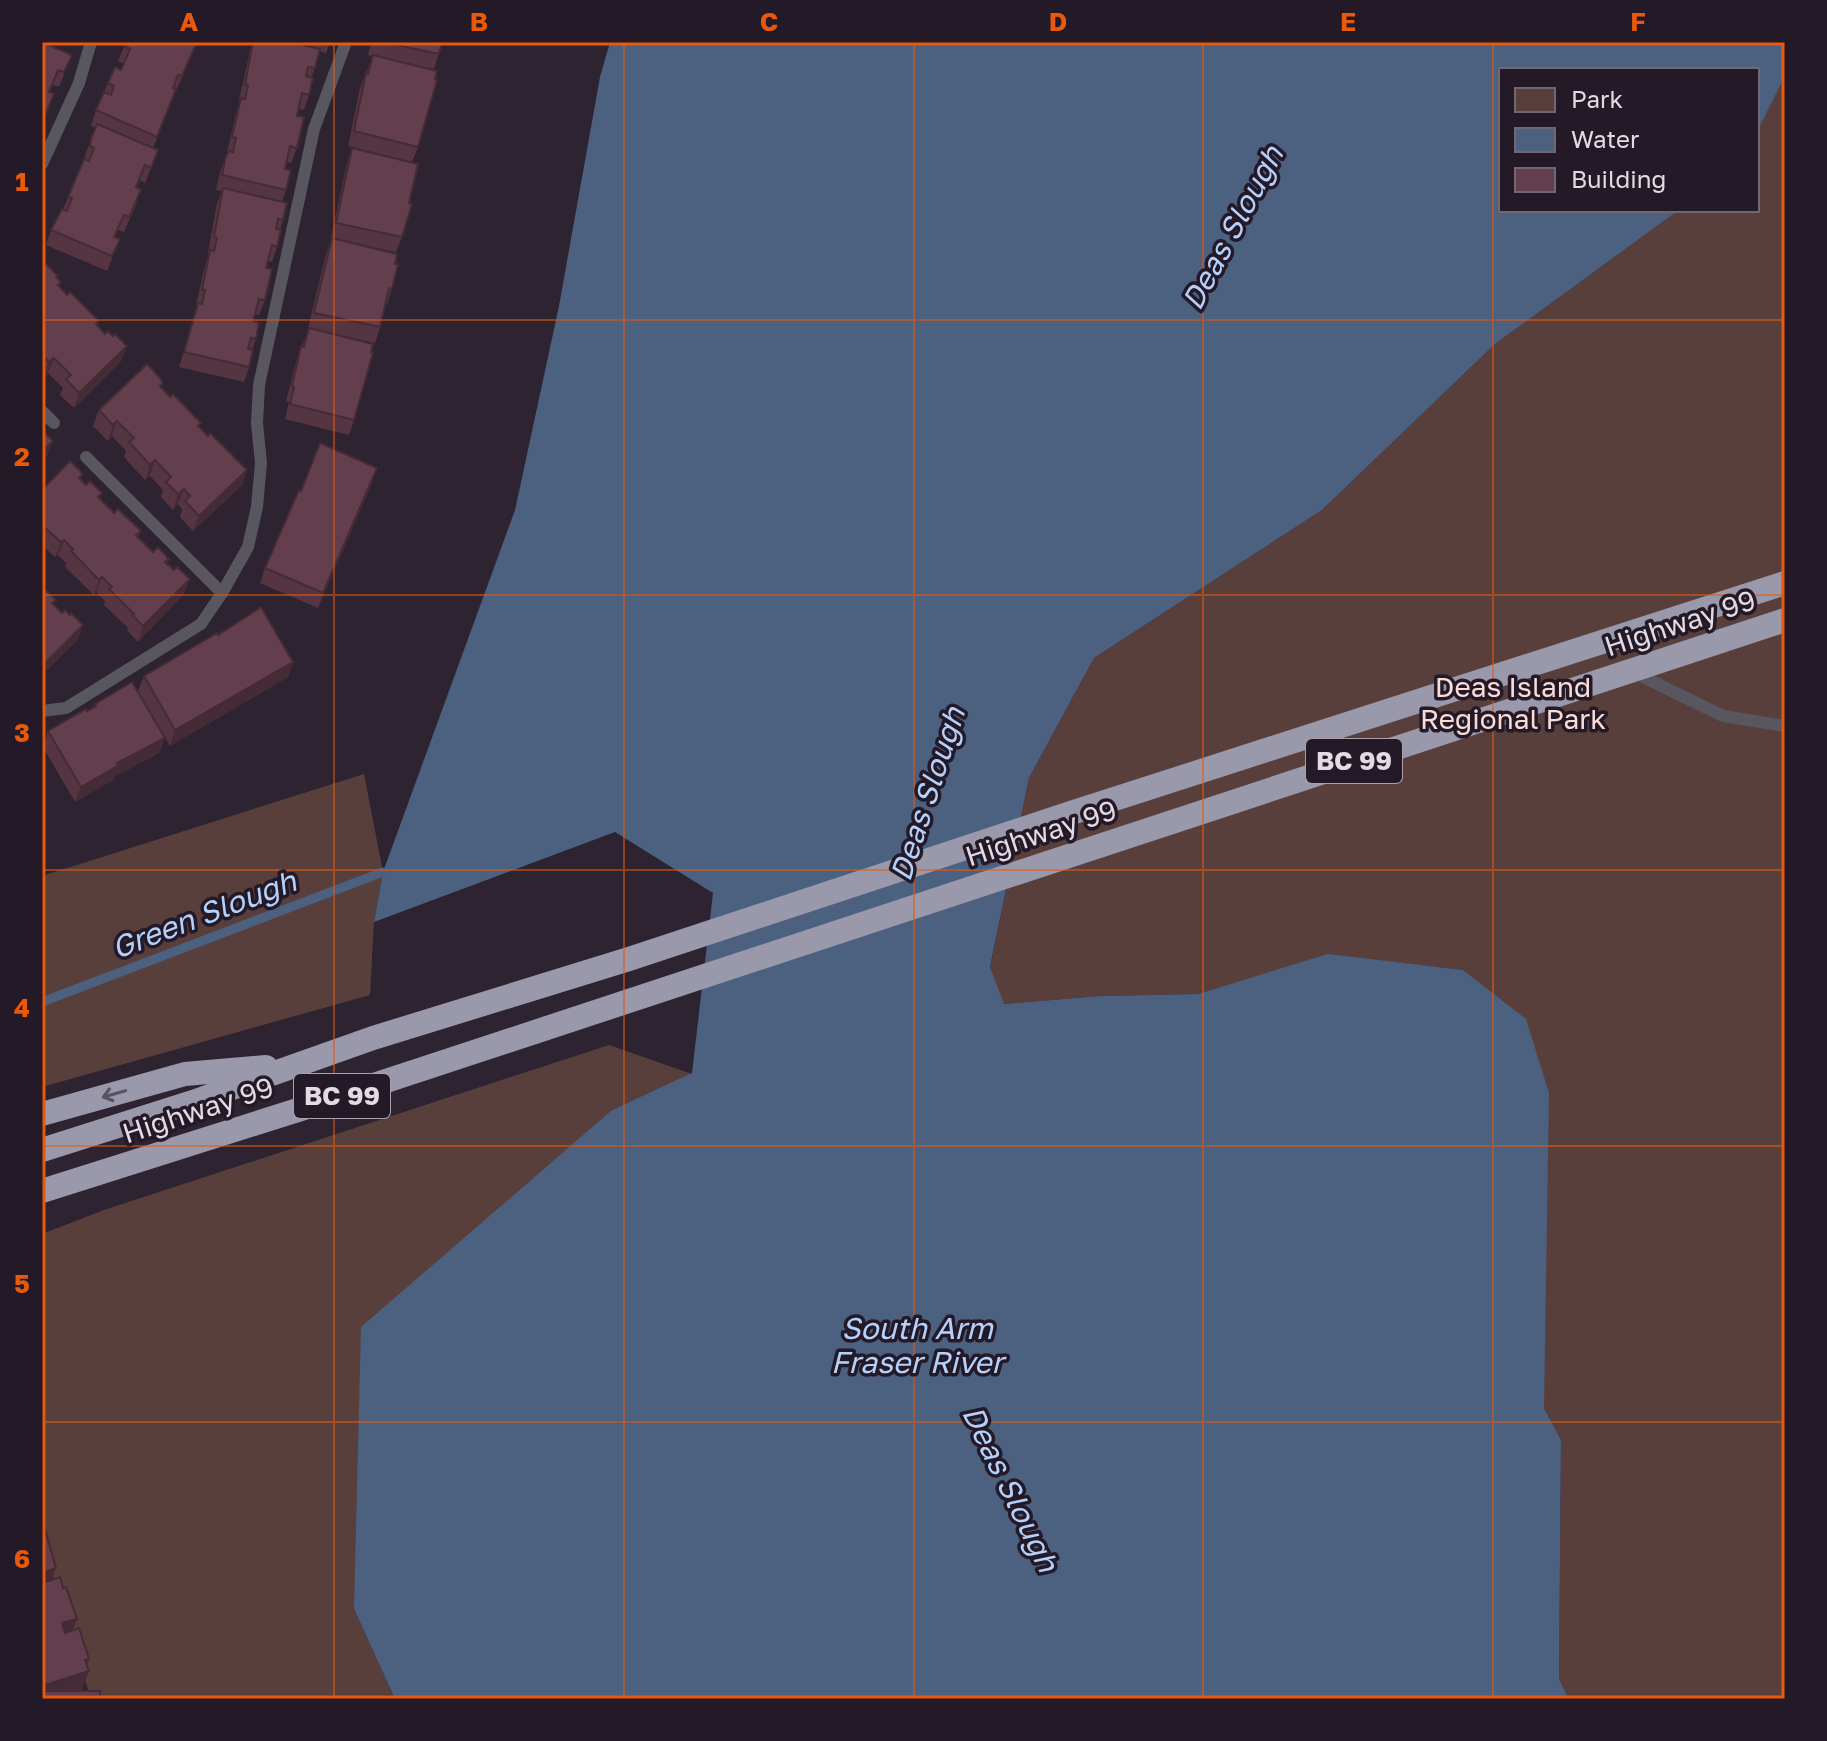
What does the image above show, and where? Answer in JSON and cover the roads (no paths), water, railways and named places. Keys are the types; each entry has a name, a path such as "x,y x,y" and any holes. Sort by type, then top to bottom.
{"highway":[{"name":"Highway 99","path":"42,1150 193,1102 300,1063 1785,583"},
{"name":"Highway 99","path":"42,1191 301,1109 1785,620"},
{"path":"42,1114 185,1074 300,1063"}],"lane":[{"path":"42,164 79,83 91,42"},
{"path":"42,711 66,708 201,624 248,547 257,507 261,463 257,423 259,385 314,129 346,42"},
{"path":"42,411 54,423"},
{"path":"86,457 222,593"},
{"path":"1631,670 1723,716 1785,726"}],"water":[{"name":"South Arm Fraser River","path":"610,42 1785,42 1785,76 1759,128 1759,68 1499,68 1499,212 1676,212 1495,344 1322,510 1094,658 1029,778 990,967 1004,1004 1100,996 1198,994 1328,954 1463,970 1526,1019 1549,1093 1544,1408 1561,1440 1559,1679 1569,1699 395,1699 354,1609 361,1327 612,1110 692,1073 713,893 615,832 374,922 383,872 515,510 559,306 600,77"}],"waterway":[{"name":"Green Slough","path":"42,1002 383,872"}],"water label":[{"name":"Deas Slough","path":"1233,228"},
{"name":"Deas Slough","path":"928,794"},
{"name":"Deas Slough","path":"1010,1489"}],"park label":[{"name":"Deas Island Regional Park","path":"1513,703"}]}
